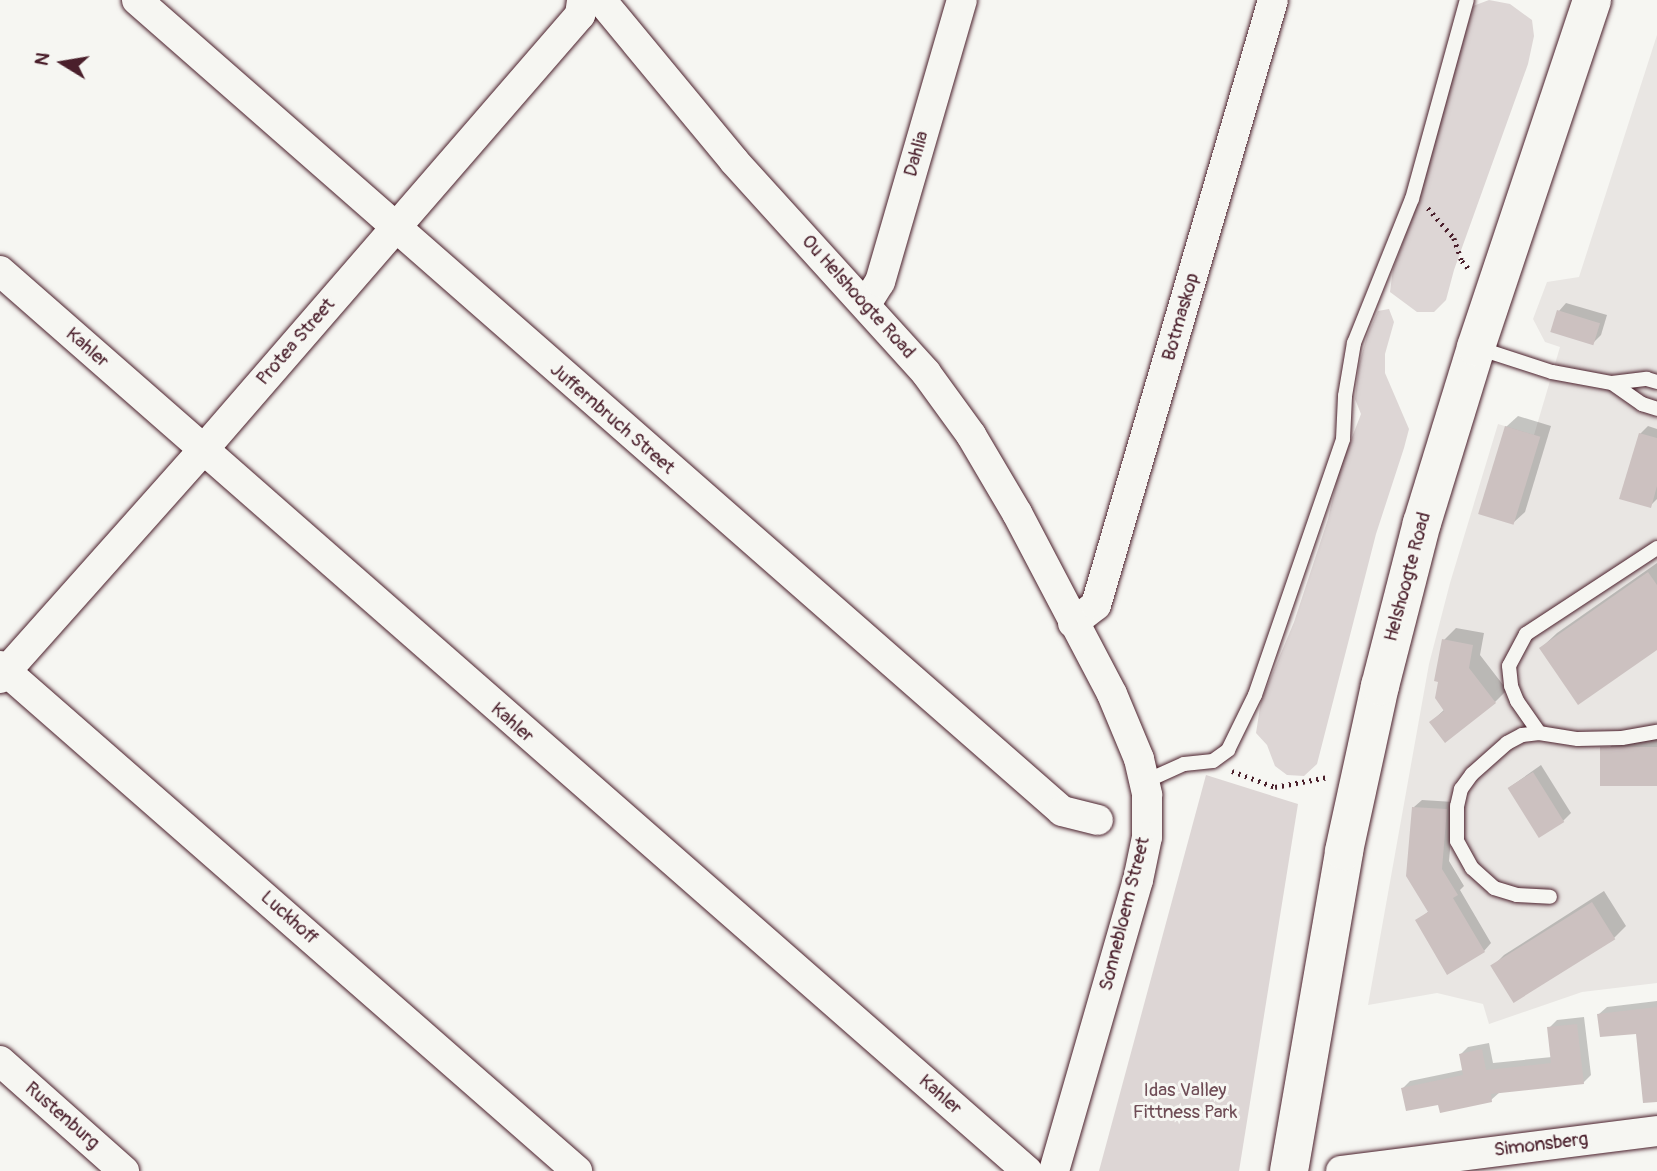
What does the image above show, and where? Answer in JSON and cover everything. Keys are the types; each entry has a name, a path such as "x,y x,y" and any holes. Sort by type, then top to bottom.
{"main road":[{"name":"Helshoogte Road","path":"1289,1171 1344,851 1380,686 1422,523 1476,347 1592,0"}],"street":[{"name":"Juffernbruch Street","path":"137,0 1062,811 1098,820"},
{"name":"Protea Street","path":"2,672 203,450 580,15 582,0"},
{"name":"Ou Helshoogte Road","path":"601,0 734,160 926,373 971,435 1017,513 1073,623"},
{"name":"Dahlia","path":"866,304 880,282 962,0"},
{"name":"Botmaskop","path":"1073,623 1096,605 1273,0"},
{"name":"Kahler","path":"0,271 1027,1171"},
{"name":"Sonnebloem Street","path":"1054,1171 1138,880 1147,837 1144,782 1139,759 1112,694 1073,623"},
{"name":"Luckhoff","path":"2,672 577,1171"},
{"name":"Rustenburg","path":"0,1061 124,1171"},
{"name":"Simonsberg","path":"1341,1171 1507,1160 1657,1131"}],"lane":[{"path":"1144,782 1184,764 1213,761 1228,750 1255,695 1343,439 1345,396 1354,343 1412,199 1467,0"},
{"path":"1476,347 1552,372 1612,383 1647,379 1657,382"},
{"path":"1612,383 1642,404 1657,408"},
{"path":"1539,733 1511,686 1509,666 1521,643 1537,626 1657,548"},
{"path":"1550,897 1517,895 1494,888 1472,868 1457,841 1457,806 1461,789 1472,774 1507,743 1522,736 1539,733 1578,740 1622,738 1657,732"}],"path":[{"path":"1412,199 1433,210 1454,238 1462,261 1469,269"},
{"path":"1213,761 1226,769 1275,787 1329,777"}],"shaded area":[{"path":"1657,35 1657,983 1582,992 1489,1024 1483,1004 1437,993 1368,1005 1429,664 1450,583 1498,424 1534,435 1560,347 1545,342 1533,319 1547,282 1579,277"}],"green space":[{"path":"1489,0 1510,4 1532,20 1534,36 1528,64 1454,270 1446,300 1434,312 1417,312 1390,292 1393,269 1414,213 1473,6"},
{"path":"1389,309 1394,322 1385,354 1385,373 1409,429 1376,534 1317,764 1304,776 1287,775 1275,766 1267,745 1256,733 1261,701 1294,622 1328,519 1339,471 1361,414 1355,399 1359,365 1367,336 1378,311"},
{"name":"Idas Valley Fittness Park","path":"1206,775 1298,804 1239,1171 1099,1171"}],"building":[{"path":"1557,310 1600,323 1593,345 1550,332"},
{"path":"1505,426 1540,437 1513,525 1478,514"},
{"path":"1639,433 1657,438 1657,486 1651,508 1619,499"},
{"path":"1648,572 1657,585 1657,650 1578,705 1539,648"},
{"path":"1442,639 1473,645 1469,668 1496,703 1445,743 1429,722 1444,711 1435,698 1438,682 1434,681"},
{"path":"1600,747 1657,747 1657,786 1600,786"},
{"path":"1533,772 1564,822 1539,838 1508,788"},
{"path":"1412,807 1447,809 1442,869 1458,895 1453,898 1485,952 1447,975 1415,920 1428,912 1406,876"},
{"path":"1592,902 1615,939 1514,1003 1490,966"},
{"path":"1657,1007 1657,1102 1643,1103 1636,1034 1600,1037 1597,1014"},
{"path":"1577,1024 1584,1084 1491,1094 1492,1102 1440,1113 1438,1105 1406,1111 1401,1088 1463,1075 1459,1054 1482,1049 1486,1070 1551,1063 1547,1027"}]}
